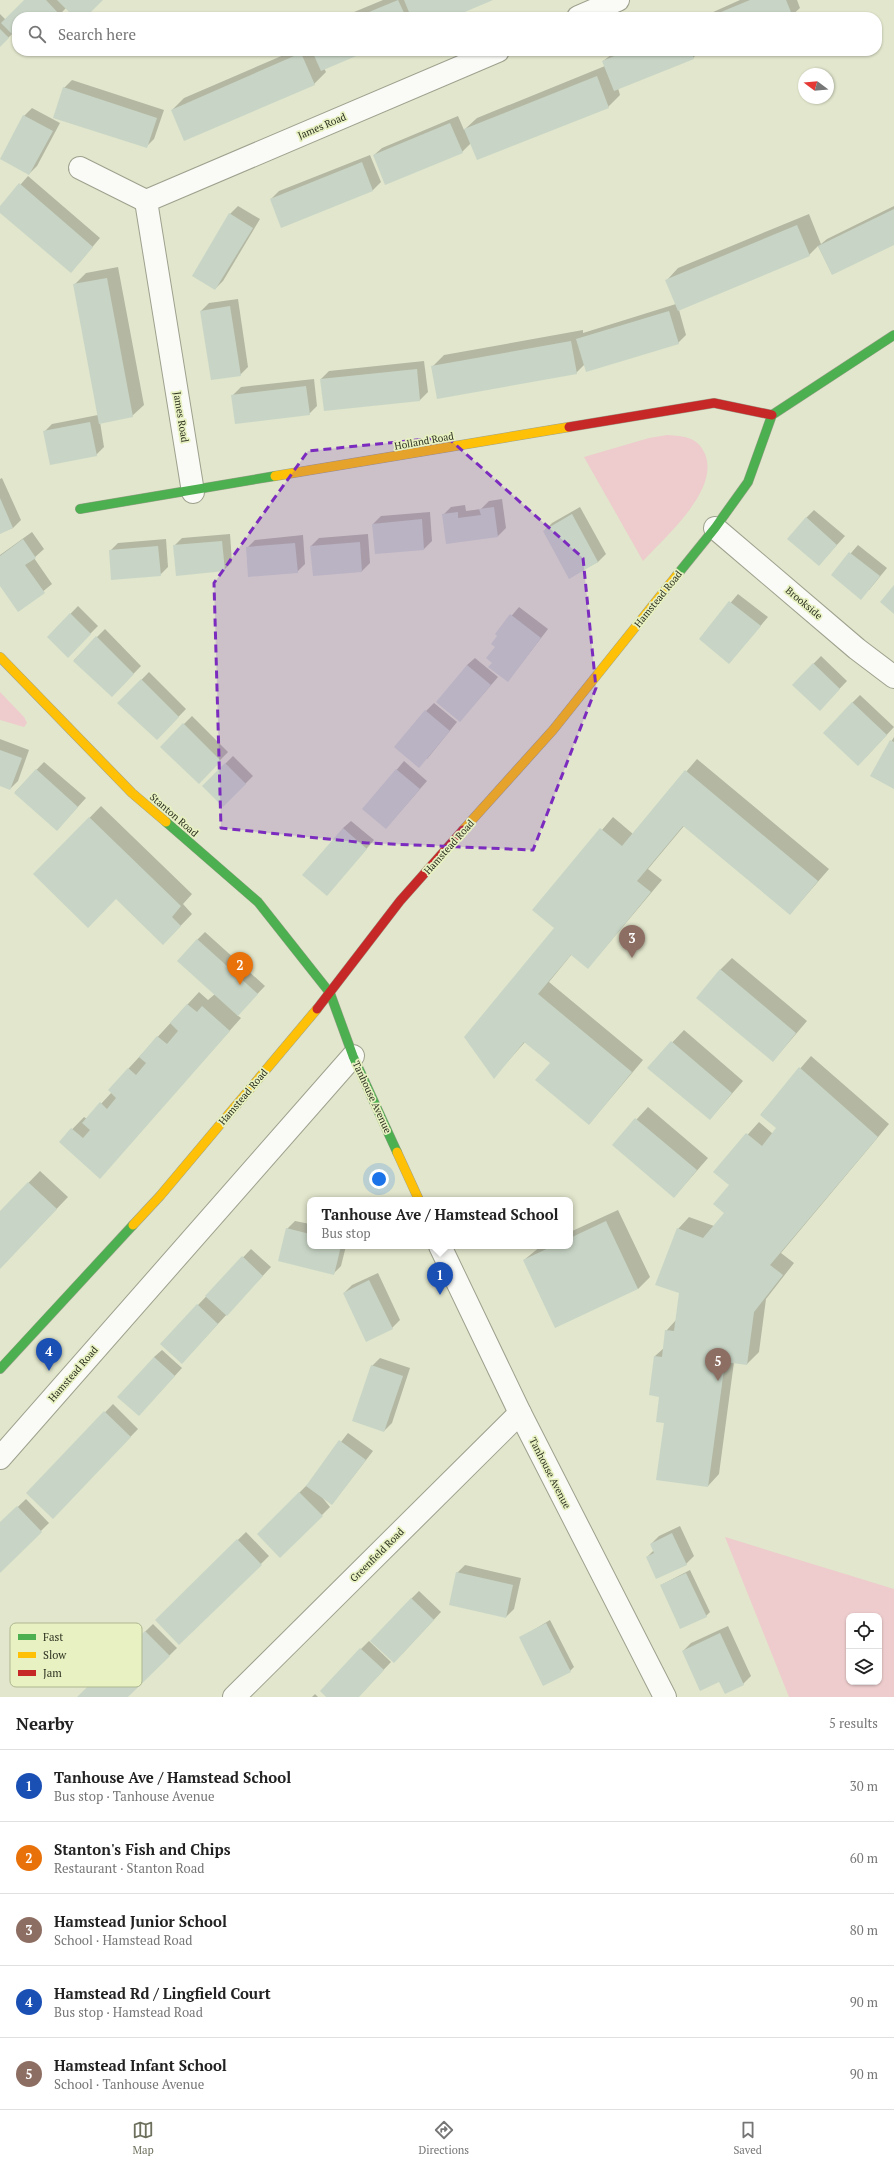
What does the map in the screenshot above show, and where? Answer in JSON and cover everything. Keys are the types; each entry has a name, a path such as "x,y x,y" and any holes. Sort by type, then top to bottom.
{"street":[{"path":"590,12 618,0"},
{"name":"James Road","path":"193,492 146,201 486,56"},
{"path":"80,168 146,201"},
{"path":"772,415 894,335"},
{"name":"Holland Road","path":"80,509 193,492 714,403 772,415"},
{"name":"Hamstead Road","path":"0,1369 160,1196 330,993 400,901 553,730 715,528 748,482 772,415"},
{"name":"Brookside","path":"715,528 857,649 894,677"},
{"name":"Stanton Road","path":"0,657 132,793 258,902 330,993"},
{"name":"Tanhouse Avenue","path":"330,993 353,1056 418,1197"},
{"name":"Hamstead Road","path":"0,1458 353,1056"},
{"name":"Tanhouse Avenue","path":"441,1249 520,1413 665,1697"},
{"name":"Greenfield Road","path":"234,1697 520,1413"}],"highlighted area":[{"path":"447,437 583,558 596,688 533,850 367,843 221,828 214,583 308,451"}],"shaded area":[{"path":"667,435 690,438 698,444 705,454 708,468 705,483 688,512 643,561 584,457 649,438"},
{"path":"0,692 24,717 27,723 24,727 0,720"},
{"path":"725,1537 894,1589 894,1697 789,1697"}],"building":[{"path":"24,0 46,0 57,12 12,12"},
{"path":"57,0 103,0 91,12 69,12"},
{"path":"398,0 404,12 369,12"},
{"path":"404,0 493,0 465,12 409,12"},
{"path":"750,0 786,0 791,12 721,12"},
{"path":"12,12 12,34 1,23"},
{"path":"0,29 9,38 0,47"},
{"path":"294,56 302,56 315,85 184,141 171,110"},
{"path":"314,56 356,56 321,71"},
{"path":"614,56 693,56 694,59 614,91 602,61"},
{"path":"597,76 609,108 477,160 464,129"},
{"path":"63,87 157,118 147,148 53,118"},
{"path":"23,115 53,131 29,175 0,159"},
{"path":"450,123 463,153 385,185 373,155"},
{"path":"362,162 373,191 281,228 270,199"},
{"path":"19,183 93,247 71,273 0,213 0,206"},
{"path":"894,209 894,245 832,275 818,246"},
{"path":"229,213 253,228 215,290 192,276"},
{"path":"797,225 810,256 678,311 665,280"},
{"path":"107,278 133,417 99,424 73,284"},
{"path":"230,306 241,376 211,380 200,311"},
{"path":"669,311 679,344 586,372 576,339"},
{"path":"571,341 577,374 437,399 431,366"},
{"path":"417,369 420,401 324,411 320,379"},
{"path":"306,386 310,415 235,424 231,395"},
{"path":"90,422 97,456 50,465 43,431"},
{"path":"0,498 13,528 0,534"},
{"path":"494,507 498,537 446,544 442,514 458,512 458,518 481,515 479,509"},
{"path":"572,514 598,562 569,579 543,531"},
{"path":"806,517 837,545 819,566 787,539"},
{"path":"422,519 424,550 375,554 372,524"},
{"path":"23,539 36,558 25,565 45,593 18,612 0,586 0,556"},
{"path":"222,541 225,571 176,576 173,545"},
{"path":"360,542 362,572 313,576 310,546"},
{"path":"295,543 298,573 248,577 246,547"},
{"path":"158,546 161,576 111,580 109,550"},
{"path":"849,552 880,576 861,600 831,575"},
{"path":"894,585 894,614 880,602"},
{"path":"729,601 761,626 729,664 699,639"},
{"path":"70,613 91,634 68,658 47,637"},
{"path":"510,614 541,638 508,682 488,667 492,663 486,658 495,647 491,644 497,636 495,634"},
{"path":"96,636 134,674 112,697 73,661"},
{"path":"813,663 840,689 820,711 792,685"},
{"path":"467,665 491,685 460,722 436,702"},
{"path":"141,679 179,717 157,740 117,703"},
{"path":"852,702 887,735 858,766 823,733"},
{"path":"425,710 450,731 419,768 394,747"},
{"path":"183,723 221,761 199,784 160,747"},
{"path":"890,740 894,742 894,789 870,776"},
{"path":"0,750 22,758 10,790 0,786"},
{"path":"225,763 246,784 223,807 202,786"},
{"path":"36,769 78,807 57,831 14,793"},
{"path":"396,769 420,789 386,829 362,809"},
{"path":"685,770 818,881 790,915 683,826 637,881 651,892 588,969 571,955 538,994 632,1072 589,1125 535,1080 550,1063 524,1042 494,1079 464,1037 554,928 532,910 600,828 622,846"},
{"path":"89,817 181,906 172,917 181,926 163,945 116,899 88,928 33,874"},
{"path":"343,828 367,849 327,896 302,875"},
{"path":"197,939 258,994 238,1016 177,961"},
{"path":"720,969 796,1033 773,1062 696,998"},
{"path":"187,1004 197,1012 202,1006 230,1031 100,1179 59,1142 71,1128 83,1138 90,1130 82,1123 100,1102 107,1109 116,1098 108,1090 128,1068 136,1075 146,1063 139,1057 157,1036 167,1044 178,1031 170,1023"},
{"path":"671,1041 732,1093 710,1120 647,1068"},
{"path":"799,1067 878,1137 770,1265 783,1275 754,1312 747,1365 725,1362 708,1487 656,1480 664,1423 656,1422 659,1397 649,1395 654,1356 662,1357 665,1330 674,1331 679,1293 655,1285 677,1228 703,1238 724,1213 713,1204 729,1185 713,1172 746,1133 762,1146 776,1128 760,1115"},
{"path":"635,1118 697,1170 674,1198 612,1145"},
{"path":"28,1182 57,1209 0,1269 0,1211"},
{"path":"606,1221 638,1289 555,1328 523,1260 547,1249 573,1249 573,1237"},
{"path":"286,1228 307,1233 307,1249 340,1249 334,1275 278,1261"},
{"path":"242,1256 263,1276 227,1316 205,1296"},
{"path":"369,1280 393,1329 366,1342 343,1293"},
{"path":"197,1304 218,1324 182,1364 160,1344"},
{"path":"154,1357 175,1376 139,1416 117,1397"},
{"path":"371,1365 403,1376 384,1432 352,1421"},
{"path":"104,1411 131,1437 53,1519 26,1493"},
{"path":"339,1440 366,1460 332,1505 306,1486"},
{"path":"299,1492 323,1516 280,1558 257,1534"},
{"path":"17,1506 42,1532 0,1573 0,1522"},
{"path":"672,1533 687,1565 656,1579 646,1557 654,1553 650,1544"},
{"path":"237,1539 262,1565 179,1645 155,1620"},
{"path":"456,1572 513,1585 506,1618 449,1605"},
{"path":"686,1573 707,1617 680,1629 660,1585"},
{"path":"411,1598 434,1620 394,1663 370,1641"},
{"path":"546,1623 571,1672 543,1686 519,1637"},
{"path":"145,1631 170,1656 142,1683 142,1634"},
{"path":"720,1633 744,1685 725,1694 719,1682 700,1691 682,1651"},
{"path":"360,1648 384,1670 359,1697 326,1697 320,1691"},
{"path":"87,1687 138,1687 128,1697 77,1697"}],"traffic: fast":[{"path":"677,575 715,528 748,482 772,415 894,335"},
{"path":"80,509 275,476"},
{"path":"166,822 258,902 330,993 353,1056 397,1152"},
{"path":"0,1369 133,1225"}],"traffic: slow":[{"path":"275,476 569,427"},
{"path":"463,830 553,730 677,575"},
{"path":"0,657 132,793 166,822"},
{"path":"133,1225 160,1196 317,1009"},
{"path":"397,1152 418,1197"}],"traffic: jam":[{"path":"569,427 714,403 772,415"},
{"path":"317,1009 400,901 463,830"}],"place":[{"name":"Hamstead Junior School","path":"632,958"},
{"name":"Stanton's Fish and Chips","path":"240,985"},
{"name":"Tanhouse Ave / Hamstead School","path":"440,1295"},
{"name":"Hamstead Rd / Lingfield Court","path":"49,1371"},
{"name":"Hamstead Infant School","path":"718,1381"}]}
